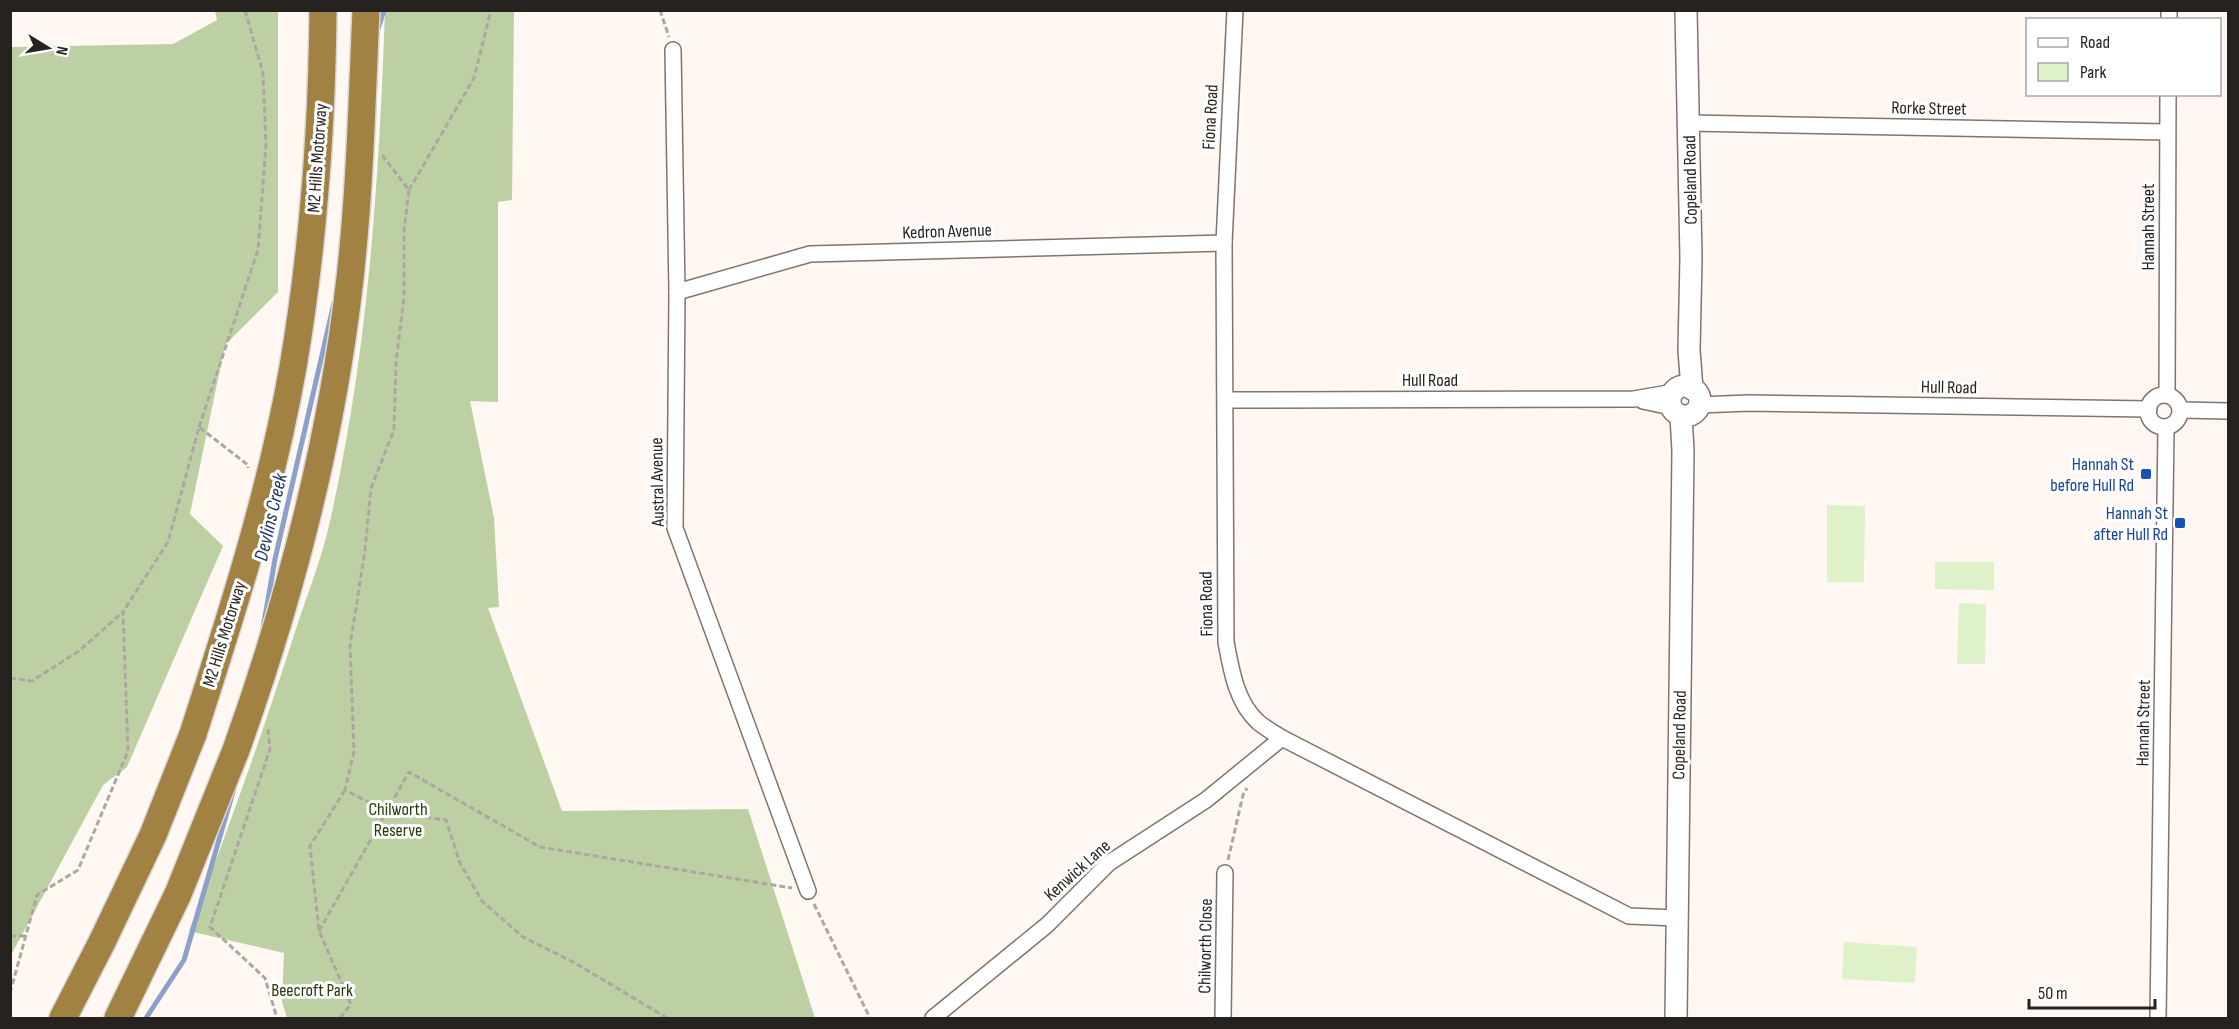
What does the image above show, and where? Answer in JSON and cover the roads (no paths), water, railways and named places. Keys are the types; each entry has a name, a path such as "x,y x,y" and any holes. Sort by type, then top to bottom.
{"highway":[{"name":"M2 Hills Motorway","path":"63,1018 153,835 194,734 257,526 292,368 308,268 317,171 323,10"},
{"path":"118,1018 178,894 236,750 282,614 298,550 338,358 350,278 360,152 366,10"}],"main road":[{"name":"Copeland Road","path":"1676,1018 1683,451 1689,350 1691,258 1686,10"}],"street":[{"name":"Fiona Road","path":"1235,10 1224,243 1226,642 1231,671 1240,697 1257,721 1282,738 1629,916 1677,918"},
{"name":"Austral Avenue","path":"673,50 676,292 675,528 808,891"},
{"name":"Hannah Street","path":"2167,395 2168,96"},
{"name":"Rorke Street","path":"1689,123 2167,132"},
{"name":"Kedron Avenue","path":"676,292 810,254 1224,243"},
{"path":"2167,395 2176,400 2181,410 2177,422 2166,428 2153,423 2149,417 2149,410 2155,399 2167,395"},
{"name":"Hull Road","path":"1225,400 1634,399 2149,410"},
{"path":"2181,410 2229,411"},
{"name":"Hannah Street","path":"2158,1018 2166,428"},
{"name":"Kenwick Lane","path":"933,1018 1047,925 1109,863 1206,800 1282,738"},
{"name":"Chilworth Close","path":"1223,1018 1226,873"}],"waterway":[{"name":"Devlins Creek","path":"377,32 384,10"},
{"name":"Devlins Creek","path":"263,628 275,559 334,303"},
{"name":"Devlins Creek","path":"146,1018 184,960 235,785"}],"place":[{"name":"Hannah St before Hull Rd","path":"2146,474"},
{"name":"Hannah St after Hull Rd","path":"2180,523"}],"park label":[{"name":"Chilworth Reserve","path":"398,819"},
{"name":"Beecroft Park","path":"312,990"}]}
